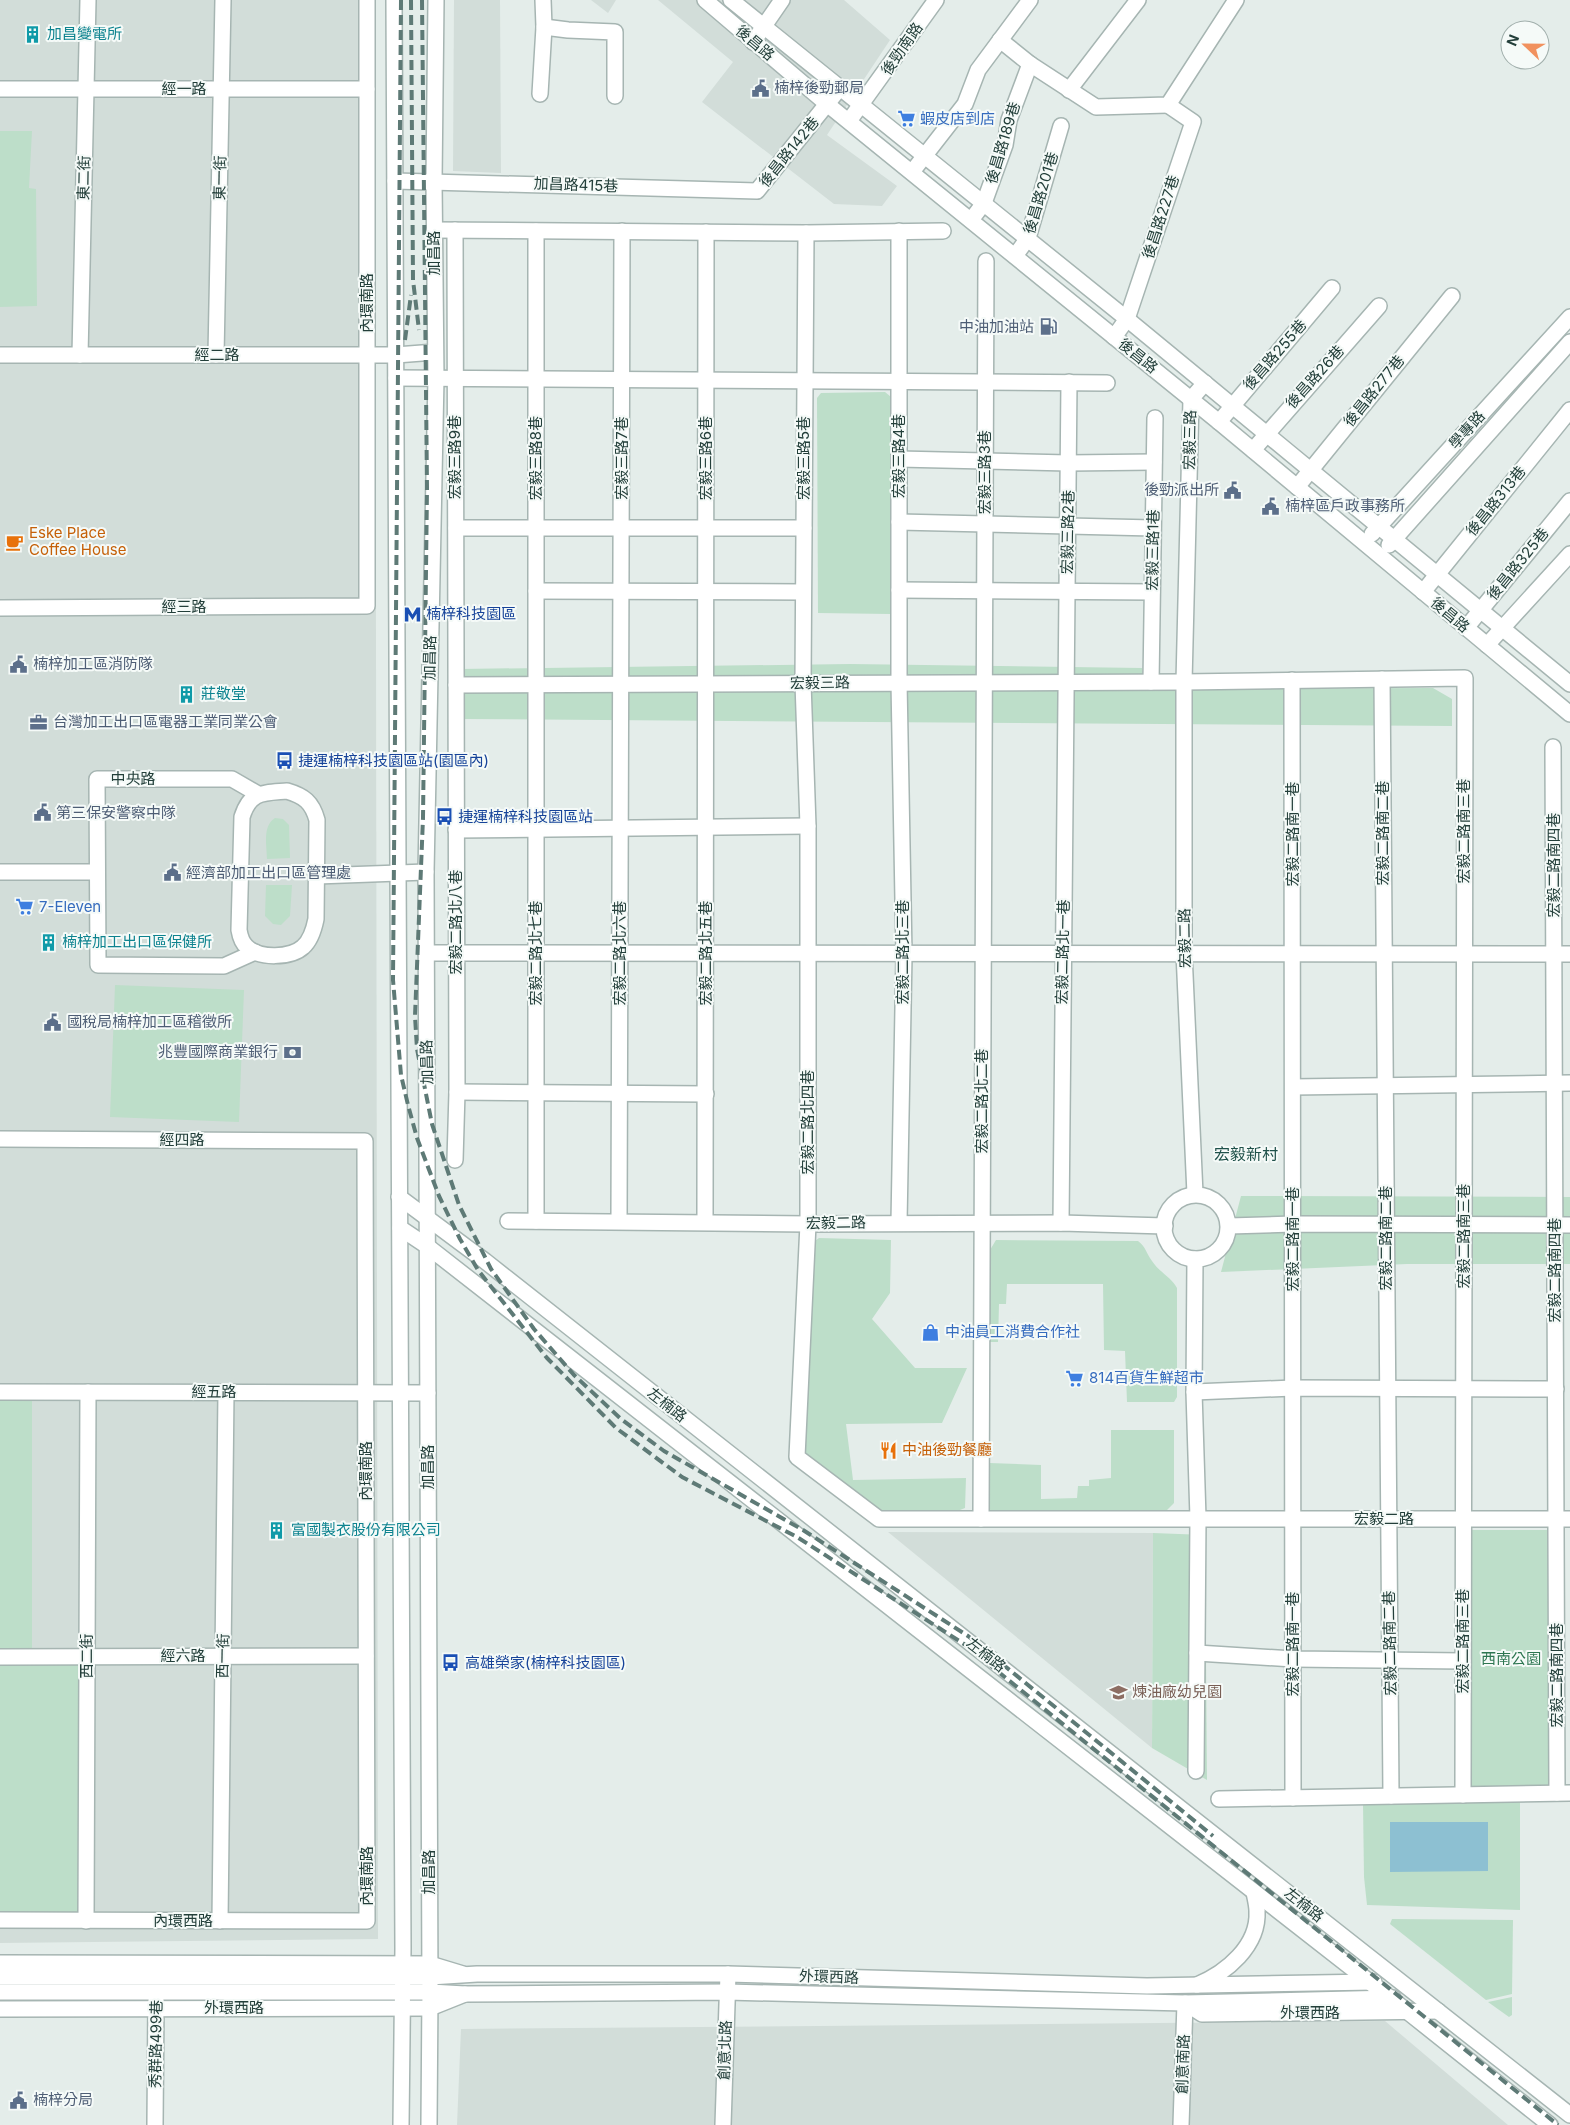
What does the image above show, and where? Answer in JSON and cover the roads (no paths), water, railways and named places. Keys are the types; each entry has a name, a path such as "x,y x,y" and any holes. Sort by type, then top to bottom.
{"street":[{"name":"東二街","path":"80,355 88,0"},
{"name":"東一街","path":"216,355 223,0"},
{"name":"內環南路","path":"367,0 367,606"},
{"name":"加昌路","path":"394,0 403,1977 401,2125"},
{"name":"加昌路","path":"429,2125 426,872 436,378 434,181 436,0"},
{"path":"540,94 544,27 543,0"},
{"name":"後昌路","path":"705,0 828,104 1365,542 1570,714"},
{"name":"後昌路","path":"731,0 1128,319 1570,684"},
{"path":"753,42 782,0"},
{"name":"後勁南路","path":"850,121 936,0"},
{"path":"912,172 966,104 978,70 1030,0"},
{"path":"1069,90 1138,0"},
{"path":"1000,40 1030,64 1096,107 1168,105 1236,0"},
{"path":"544,27 615,32 615,96"},
{"name":"後昌路189巷","path":"972,220 984,203 1005,145 1009,120 1030,64"},
{"name":"經一路","path":"0,89 367,89"},
{"name":"後昌路142巷","path":"757,191 840,89"},
{"name":"後昌路227巷","path":"1114,336 1128,319 1193,122 1168,105"},
{"name":"後昌路201巷","path":"1015,256 1028,238 1061,126"},
{"name":"加昌路415巷","path":"395,181 757,191"},
{"path":"434,230 806,233 943,231"},
{"name":"宏毅三路9巷","path":"455,230 456,685"},
{"name":"宏毅三路8巷","path":"536,231 536,684"},
{"name":"宏毅三路4巷","path":"899,231 899,682"},
{"name":"宏毅三路7巷","path":"621,684 622,232"},
{"name":"宏毅三路6巷","path":"706,232 706,684"},
{"name":"宏毅三路5巷","path":"803,683 806,233"},
{"name":"宏毅三路3巷","path":"984,683 986,262"},
{"name":"後昌路255巷","path":"1219,422 1332,288"},
{"name":"後昌路277巷","path":"1297,486 1452,296"},
{"name":"後昌路26巷","path":"1253,450 1379,306"},
{"name":"學專路","path":"1365,542 1570,317"},
{"name":"學專路","path":"1379,555 1570,342"},
{"name":"經二路","path":"0,355 396,355 435,352"},
{"path":"396,378 1106,382"},
{"name":"宏毅三路2巷","path":"1066,682 1069,382"},
{"name":"宏毅三路","path":"1184,682 1191,399 1205,383"},
{"name":"後昌路313巷","path":"1423,592 1570,410"},
{"name":"宏毅三路1巷","path":"1151,682 1155,418"},
{"path":"899,459 1068,463 1154,462"},
{"name":"後昌路325巷","path":"1466,628 1570,501"},
{"path":"899,522 1153,528"},
{"path":"456,528 804,528"},
{"path":"1487,646 1502,627 1570,554"},
{"path":"899,590 1152,592"},
{"path":"536,591 803,592"},
{"name":"經三路","path":"0,608 367,606"},
{"name":"宏毅三路","path":"456,685 1184,682 1465,678"},
{"name":"宏毅二路南三巷","path":"1463,1795 1465,678"},
{"name":"宏毅二路南二巷","path":"1382,679 1391,1796"},
{"name":"宏毅二路南一巷","path":"1292,680 1293,1798"},
{"name":"宏毅二路北三巷","path":"899,682 904,955 899,1222"},
{"name":"宏毅二路北一巷","path":"1061,1223 1066,682"},
{"name":"宏毅二路","path":"1184,682 1184,953 1195,1194"},
{"name":"宏毅二路北四巷","path":"803,683 808,826 808,1224 797,1457 879,1519"},
{"name":"宏毅二路北二巷","path":"980,1519 984,683"},
{"name":"宏毅二路北七巷","path":"536,684 536,1221"},
{"name":"宏毅二路北六巷","path":"619,1221 621,684"},
{"name":"宏毅二路北五巷","path":"705,1222 706,684"},
{"name":"宏毅二路北八巷","path":"454,1160 457,1092 456,685"},
{"name":"宏毅二路南四巷","path":"1553,747 1554,1084 1562,1225 1556,1389 1563,1518 1563,1793"},
{"name":"中央路","path":"255,952 224,966 98,965 97,779 232,779 258,794"},
{"path":"287,791 304,798 313,806 317,820 316,876 316,919 313,931 303,948 292,953 267,955 247,948 242,940 238,919 242,817 251,799 258,794 287,791"},
{"path":"456,830 808,826"},
{"path":"0,872 96,872"},
{"path":"316,876 426,872"},
{"path":"426,953 808,952 904,955 983,953 1570,954"},
{"path":"1293,1087 1570,1083"},
{"path":"457,1092 706,1094"},
{"name":"經四路","path":"0,1139 365,1141"},
{"name":"內環南路","path":"365,1141 367,1921"},
{"path":"1195,1194 1214,1200 1224,1211 1229,1226 1223,1246 1215,1254 1206,1258 1195,1259 1184,1257 1175,1251 1168,1243 1165,1226 1168,1211 1175,1203 1184,1197 1195,1194"},
{"name":"左楠路","path":"400,1196 1570,2115"},
{"name":"宏毅二路","path":"508,1221 808,1224 982,1222 1165,1226"},
{"path":"1229,1226 1293,1224 1562,1225"},
{"name":"左楠路","path":"400,1228 428,1246 1370,1982 1550,2125"},
{"path":"1195,1259 1194,1392 1198,1518 1196,1771"},
{"path":"1194,1392 1293,1388 1556,1389"},
{"name":"經五路","path":"0,1392 428,1392"},
{"name":"西二街","path":"86,1921 88,1392"},
{"name":"西一街","path":"220,1921 226,1392"},
{"name":"宏毅二路","path":"879,1519 1563,1518"},
{"path":"1197,1653 1293,1658 1463,1661"},
{"name":"經六路","path":"0,1657 366,1656"},
{"path":"1219,1799 1563,1793"},
{"name":"外環西路","path":"1195,1986 1214,1978 1229,1966 1239,1957 1250,1940 1257,1912 1254,1892"},
{"name":"內環西路","path":"0,1920 367,1921"},
{"name":"外環西路","path":"0,1963 156,1977"},
{"name":"外環西路","path":"0,1977 430,1978 463,1974 728,1974 1195,1986 1401,1981"},
{"name":"創意北路","path":"723,2125 728,1974"},
{"name":"外環西路","path":"0,1992 156,1977"},
{"name":"秀群路499巷","path":"155,2125 156,1977"},
{"name":"外環西路","path":"403,1977 430,1978 465,1994"},
{"name":"外環西路","path":"0,2009 430,2008 465,1994 727,1992 1185,2004 1422,1998"},
{"name":"外環西路","path":"1185,2004 1202,2014 1438,2012"},
{"name":"創意南路","path":"1181,2125 1185,2004"}],"water":[{"path":"1390,1822 1488,1822 1488,1871 1390,1872"}],"railway":[{"path":"401,0 393,980 401,1075 408,1105 417,1138 439,1196 460,1239 478,1270 547,1358 616,1428 682,1477 797,1537 964,1644 1558,2125"},
{"path":"411,0 413,280 419,330"},
{"path":"422,0 427,488 423,818 415,1016 417,1049 432,1124 459,1205 491,1269 534,1329 574,1375 621,1419 664,1451 803,1530 968,1636 1213,1836"},
{"path":"405,340 411,295"}],"place":[{"name":"加昌變電所","path":"33,34"},
{"name":"楠梓後勁郵局","path":"760,88"},
{"name":"蝦皮店到店","path":"906,119"},
{"name":"中油加油站","path":"1048,327"},
{"name":"後勁派出所","path":"1233,490"},
{"name":"楠梓區戶政事務所","path":"1271,506"},
{"name":"Eske Place Coffee House","path":"15,542"},
{"name":"楠梓科技園區","path":"412,614"},
{"name":"楠梓加工區消防隊","path":"19,664"},
{"name":"莊敬堂","path":"187,694"},
{"name":"台灣加工出口區電器工業同業公會","path":"39,722"},
{"name":"捷運楠梓科技園區站(園區內)","path":"284,761"},
{"name":"第三保安警察中隊","path":"42,813"},
{"name":"捷運楠梓科技園區站","path":"444,817"},
{"name":"經濟部加工出口區管理處","path":"172,873"},
{"name":"7-Eleven","path":"25,907"},
{"name":"楠梓加工出口區保健所","path":"48,942"},
{"name":"國稅局楠梓加工區稽徵所","path":"53,1022"},
{"name":"兆豐國際商業銀行","path":"292,1052"},
{"name":"中油員工消費合作社","path":"931,1332"},
{"name":"814百貨生鮮超市","path":"1075,1378"},
{"name":"中油後勁餐廳","path":"888,1450"},
{"name":"富國製衣股份有限公司","path":"277,1530"},
{"name":"高雄榮家(楠梓科技園區)","path":"451,1663"},
{"name":"煉油廠幼兒園","path":"1118,1692"},
{"name":"楠梓分局","path":"19,2100"}],"district":[{"name":"宏毅新村","path":"1246,1154"}],"park label":[{"name":"西南公園","path":"1511,1659"}]}
